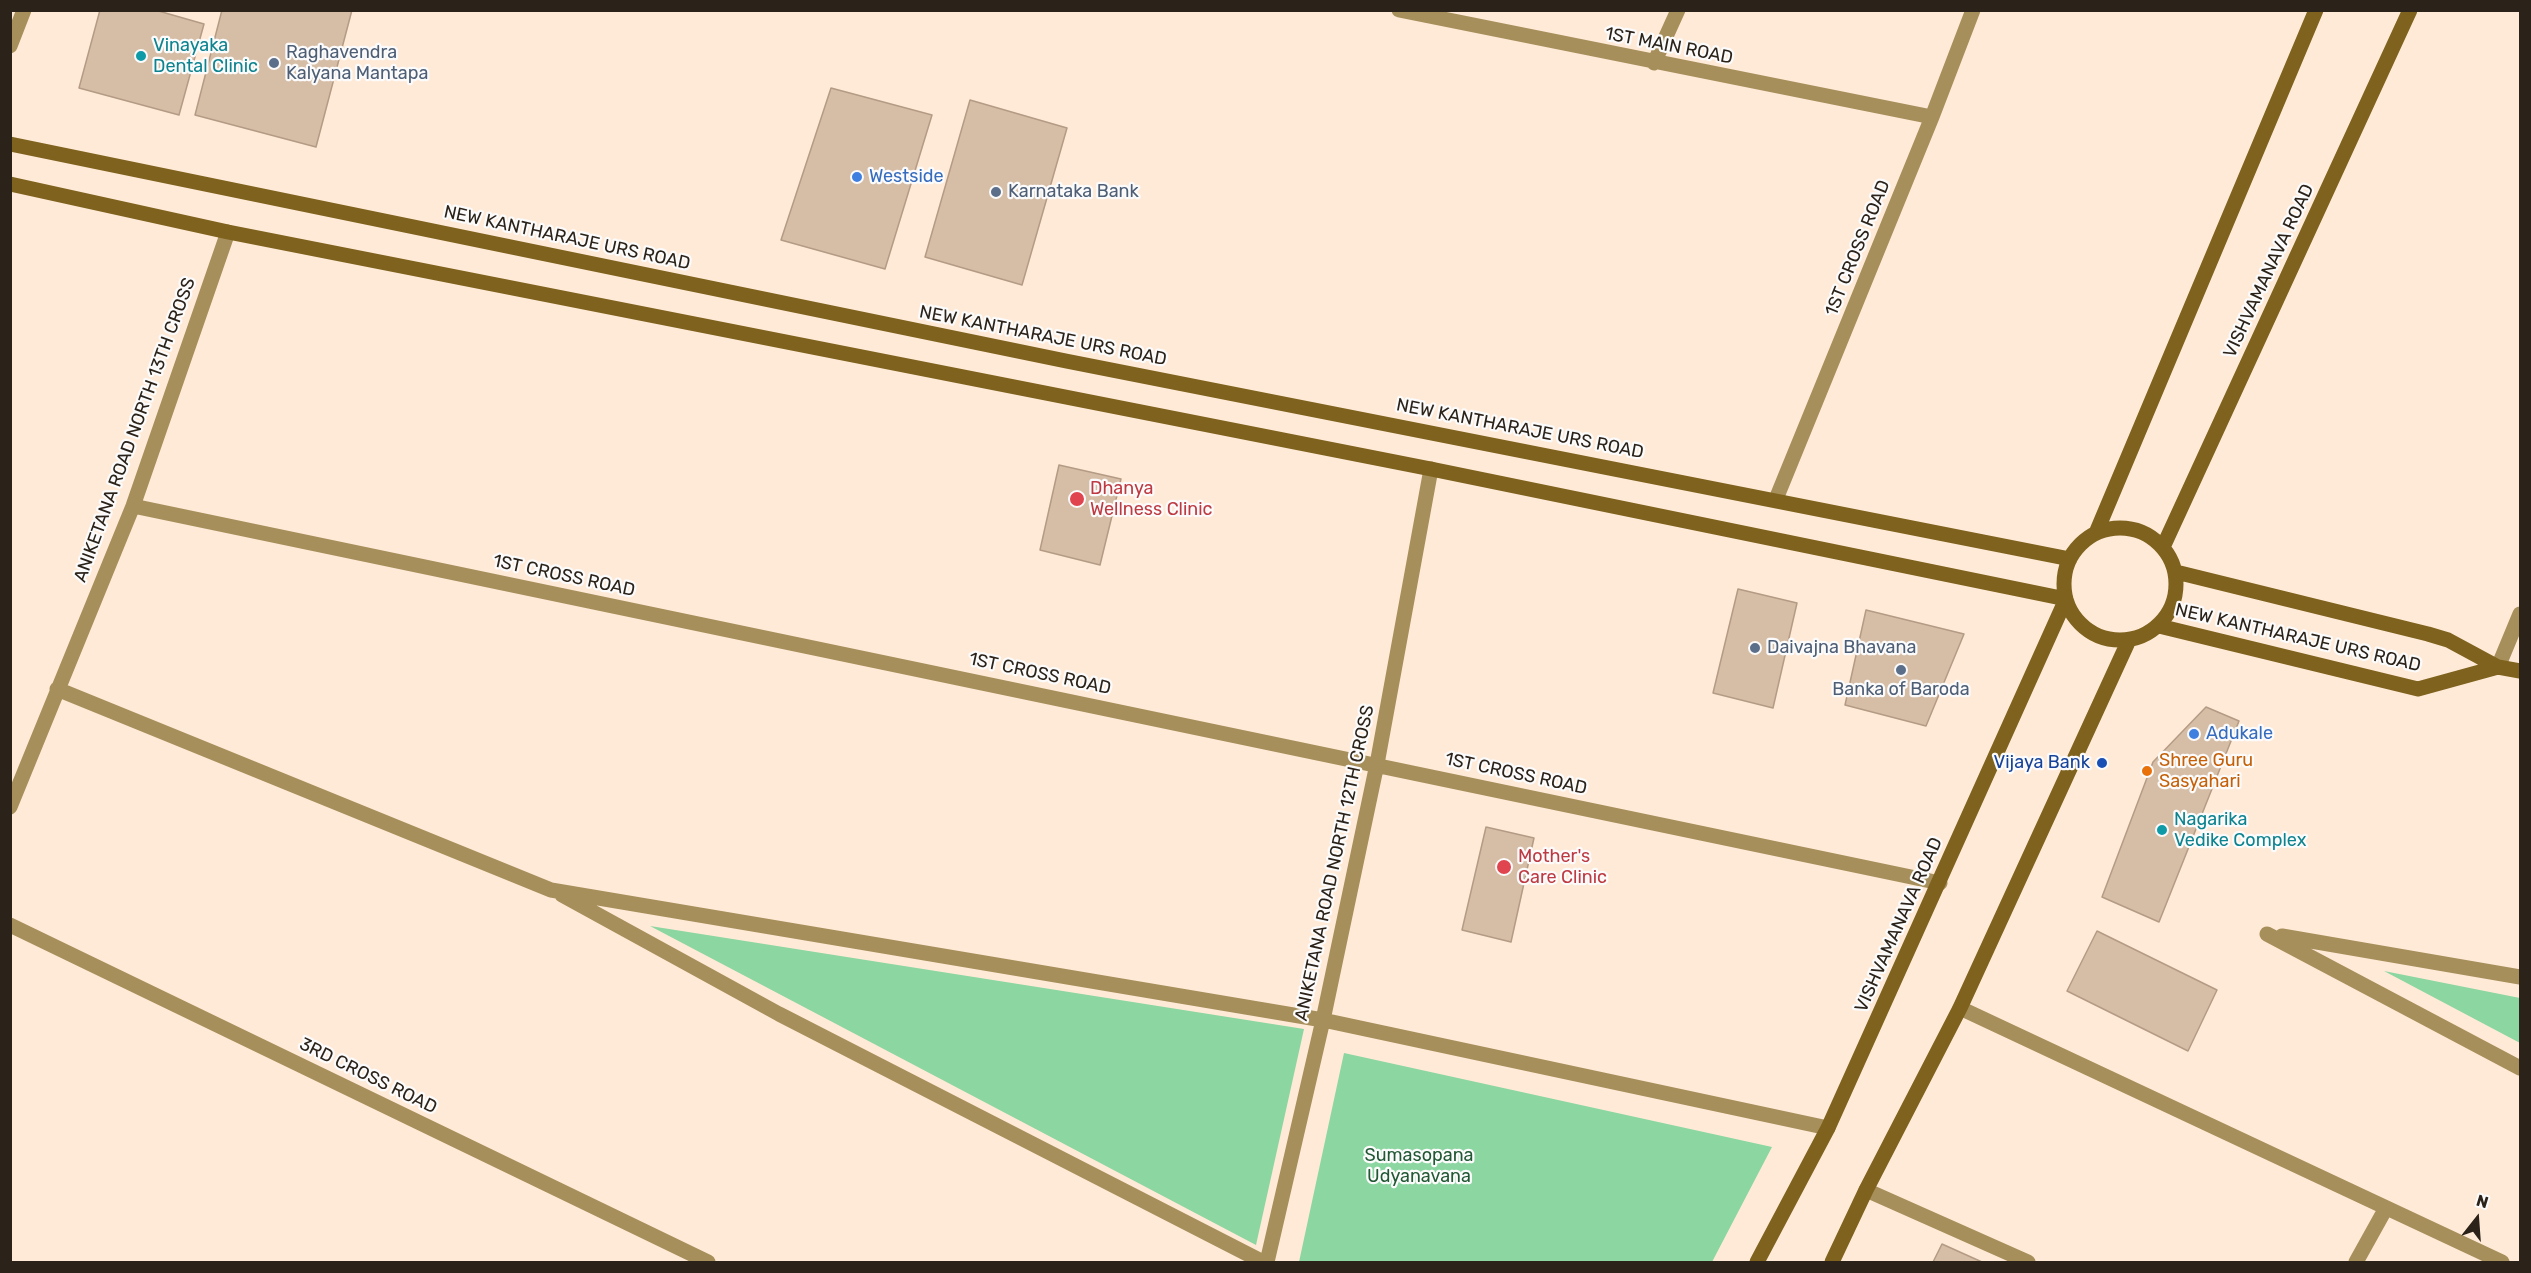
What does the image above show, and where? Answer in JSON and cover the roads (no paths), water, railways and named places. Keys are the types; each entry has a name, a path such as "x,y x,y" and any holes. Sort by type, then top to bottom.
{"main road":[{"path":"2096,533 2316,10"},
{"name":"VISHVAMANAVA ROAD","path":"2163,547 2410,10"},
{"name":"NEW KANTHARAJE URS ROAD","path":"10,144 1066,361 1776,499 2070,559"},
{"path":"10,184 228,232 1431,469 2066,599"},
{"path":"2113,528 2132,529 2148,535 2163,547 2171,558 2177,584 2173,606 2159,626 2145,635 2129,640 2113,640 2097,636 2072,614 2063,586 2070,559 2081,544 2096,533 2113,528"},
{"name":"NEW KANTHARAJE URS ROAD","path":"2176,572 2428,634 2448,640 2498,667 2520,671"},
{"name":"VISHVAMANAVA ROAD","path":"1756,1263 1828,1128 2066,599"},
{"name":"NEW KANTHARAJE URS ROAD","path":"2159,626 2418,689 2498,667"},
{"path":"1832,1263 1866,1190 1960,1008 2129,640"}],"street":[{"path":"10,46 24,10"},
{"name":"1ST MAIN ROAD","path":"1399,10 1932,117"},
{"path":"1654,63 1678,10"},
{"name":"1ST CROSS ROAD","path":"1776,499 1932,117 1973,10"},
{"name":"ANIKETANA ROAD NORTH 13TH CROSS","path":"10,807 133,506 228,232"},
{"name":"ANIKETANA ROAD NORTH 12TH CROSS","path":"1265,1263 1323,1020 1377,765 1431,469"},
{"name":"1ST CROSS ROAD","path":"133,506 1940,883"},
{"path":"2498,667 2520,614"},
{"path":"57,688 551,890 779,1014 1265,1263"},
{"path":"551,890 1323,1020 1828,1128"},
{"name":"3RD CROSS ROAD","path":"10,925 708,1263"},
{"path":"2520,977 2268,934 2520,1068"},
{"path":"1960,1008 2502,1263"},
{"path":"1866,1190 2028,1263"},
{"path":"2356,1263 2386,1208"}],"place":[{"name":"Vinayaka Dental Clinic","path":"141,56"},
{"name":"Raghavendra Kalyana Mantapa","path":"274,63"},
{"name":"Westside","path":"857,177"},
{"name":"Karnataka Bank","path":"996,192"},
{"name":"Dhanya Wellness Clinic","path":"1077,499"},
{"name":"Daivajna Bhavana","path":"1755,648"},
{"name":"Banka of Baroda","path":"1901,670"},
{"name":"Adukale","path":"2194,734"},
{"name":"Vijaya Bank","path":"2102,763"},
{"name":"Shree Guru Sasyahari","path":"2147,771"},
{"name":"Nagarika Vedike Complex","path":"2162,830"},
{"name":"Mother's Care Clinic","path":"1504,867"}],"park label":[{"name":"Sumasopana Udyanavana","path":"1419,1166"}]}
